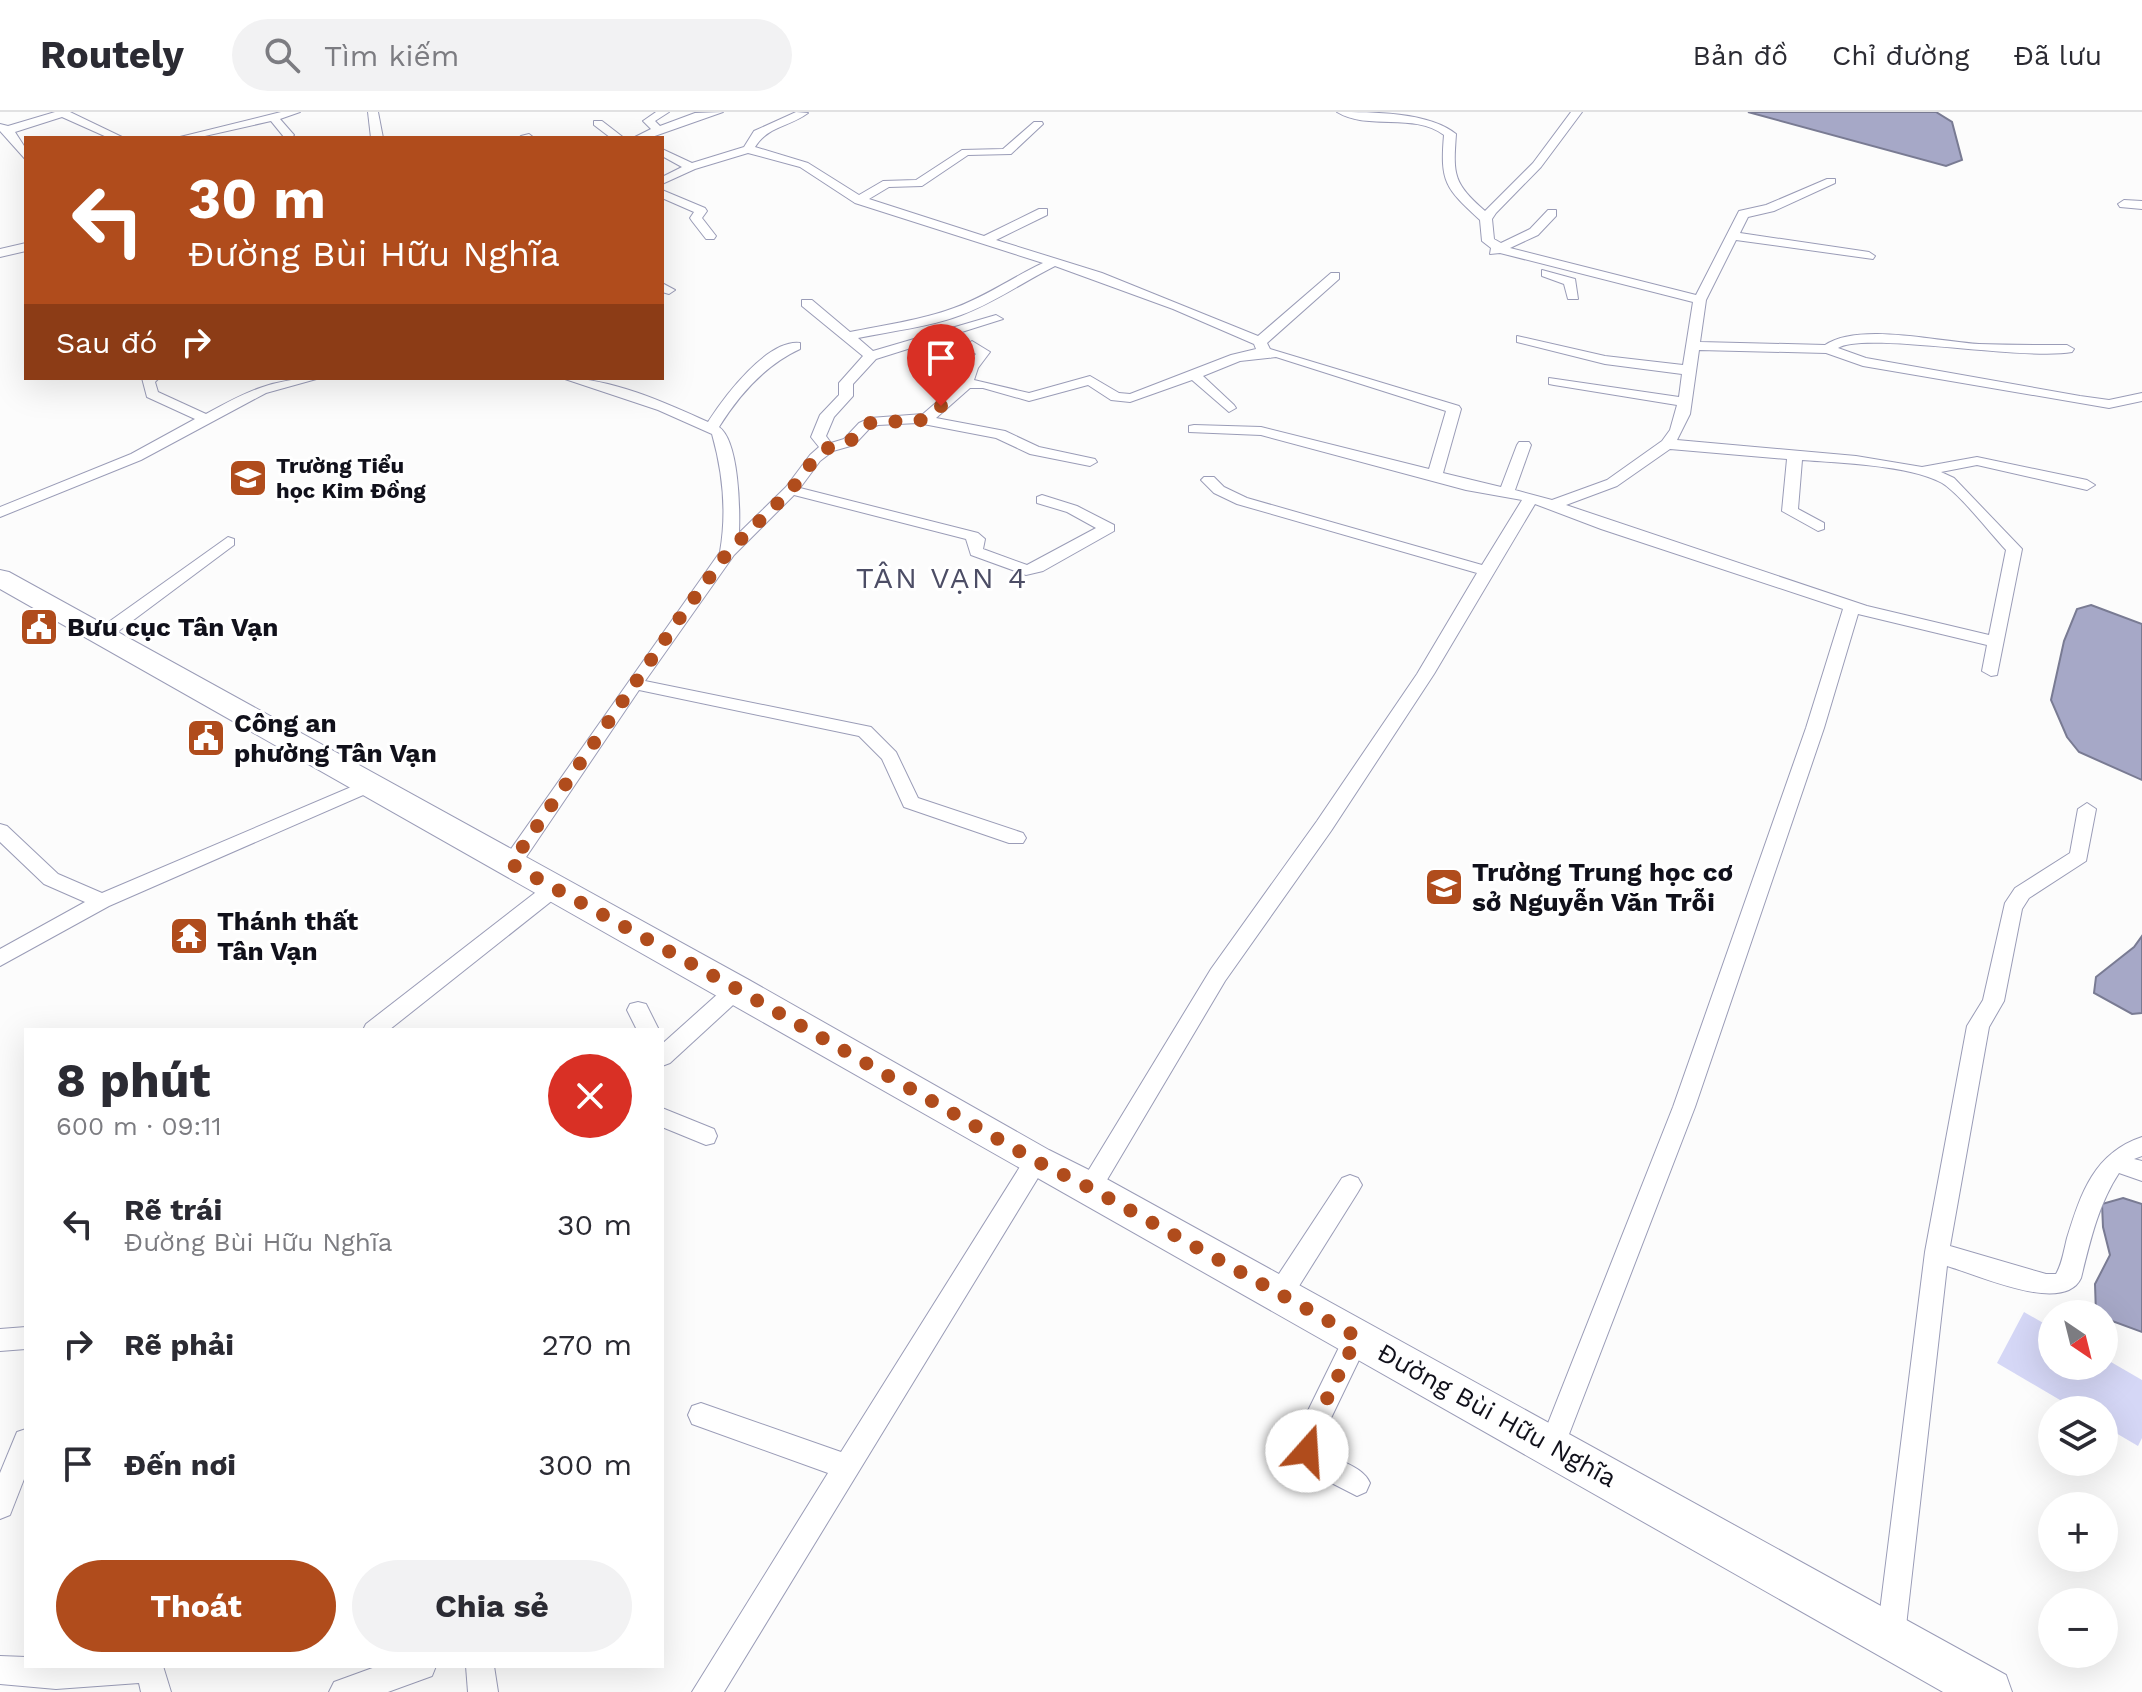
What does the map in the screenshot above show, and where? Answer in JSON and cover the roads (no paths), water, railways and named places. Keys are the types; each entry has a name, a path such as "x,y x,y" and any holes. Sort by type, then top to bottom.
{"main road":[{"name":"Đường Bùi Hữu Nghĩa","path":"0,578 556,887 1036,1161 1090,1188 1989,1692"}],"street":[{"path":"191,136 295,112"},
{"path":"373,112 377,136"},
{"path":"660,131 648,121 664,112"},
{"path":"645,136 695,116 718,112"},
{"path":"1342,112 1358,116 1421,119 1442,125 1450,134 1446,163 1450,178 1463,197 1486,219 1488,241 1499,247 1578,271 1700,300"},
{"path":"1486,219 1537,165 1577,112"},
{"path":"24,154 4,128 63,113 114,136"},
{"path":"748,149 758,133 803,113"},
{"path":"274,118 288,135"},
{"path":"598,123 615,136"},
{"path":"859,200 887,183 918,184 946,158 968,147 985,155 1009,152 1038,124"},
{"path":"664,180 691,167 748,149 804,165 859,200 1178,306 1262,347 1454,409 1435,475"},
{"path":"664,153 691,167"},
{"path":"1555,504 1612,483 1667,444 1677,430 1685,402 1700,300 1743,214 1770,208 1831,181"},
{"path":"664,195 701,211 696,218 710,236"},
{"path":"2124,204 2142,205"},
{"path":"983,241 1043,212"},
{"path":"1552,213 1534,232 1499,247 1494,256 1570,282 1573,296"},
{"path":"1734,236 1869,256"},
{"path":"0,253 24,247"},
{"path":"850,336 954,313 981,302 1008,284 1052,263"},
{"path":"966,384 984,384 1029,397 1090,380 1118,397 1164,388 1262,347 1335,276"},
{"path":"807,303 871,356"},
{"path":"828,448 820,441 818,431 827,415 846,396 846,383 871,356 996,319"},
{"path":"1828,349 1840,341 1866,338 1980,348 2067,349"},
{"path":"1522,339 1592,360 1642,368 1690,370"},
{"path":"923,420 966,384 971,367 983,355 972,345"},
{"path":"712,427 720,413 764,365 795,346"},
{"path":"1693,346 1828,349 1863,362 2080,400 2109,404 2142,397"},
{"path":"1193,374 1229,408"},
{"path":"148,380 152,394 206,419"},
{"path":"0,512 136,457 261,390 304,380"},
{"path":"575,380 663,407 718,432 734,525 728,552"},
{"path":"1554,381 1685,402"},
{"path":"511,864 728,552 791,490 815,458 828,448 849,442 864,426 875,421 923,420 1000,434 1035,451 1090,462"},
{"path":"1194,429 1261,431 1466,485 1531,497 1607,526 1852,607 1996,642"},
{"path":"1667,444 1795,455 1923,471 1949,481 2014,549 1991,671"},
{"path":"1507,492 1524,445"},
{"path":"1795,455 1790,511 1818,526"},
{"path":"1923,471 1977,461 2087,485"},
{"path":"1209,480 1219,490 1242,501 1487,571"},
{"path":"791,490 972,536 977,539 977,552 1026,570 1037,568 1108,528 1085,514 1042,500"},
{"path":"1090,1188 1218,975 1332,814 1425,674 1531,497"},
{"path":"102,635 228,542"},
{"path":"1552,1446 1684,1107 1810,743 1852,607"},
{"path":"634,684 865,731 890,756 911,802 1016,838"},
{"path":"0,958 102,901 370,785"},
{"path":"1891,1635 1937,1252 1978,1026 1993,1001 2012,908 2022,893 2079,856 2087,809"},
{"path":"0,831 51,879 102,901"},
{"path":"377,1028 556,887"},
{"path":"664,1055 737,989"},
{"path":"664,1118 706,1136"},
{"path":"1937,1252 2032,1282 2060,1284 2069,1278 2088,1203 2108,1170 2134,1148 2142,1146"},
{"path":"707,1692 1036,1161"},
{"path":"2116,1163 2142,1171"},
{"path":"1280,1294 1350,1185"},
{"path":"1357,1337 1307,1440 1307,1451 1317,1462 1357,1483"},
{"path":"0,1340 24,1338"},
{"path":"701,1415 847,1467"},
{"path":"0,1506 24,1446"},
{"path":"344,1692 416,1668"},
{"path":"480,1668 483,1692"},
{"path":"0,1670 146,1675"}],"place":[{"name":"Trường Tiểu học Kim Đồng","path":"248,478"},
{"name":"Bưu cục Tân Vạn","path":"39,627"},
{"name":"Công an phường Tân Vạn","path":"206,738"},
{"name":"Trường Trung học cơ sở Nguyễn Văn Trỗi","path":"1444,887"},
{"name":"Thánh thất Tân Vạn","path":"189,936"}],"district":[{"name":"TÂN VẠN 4","path":"942,578"}]}
